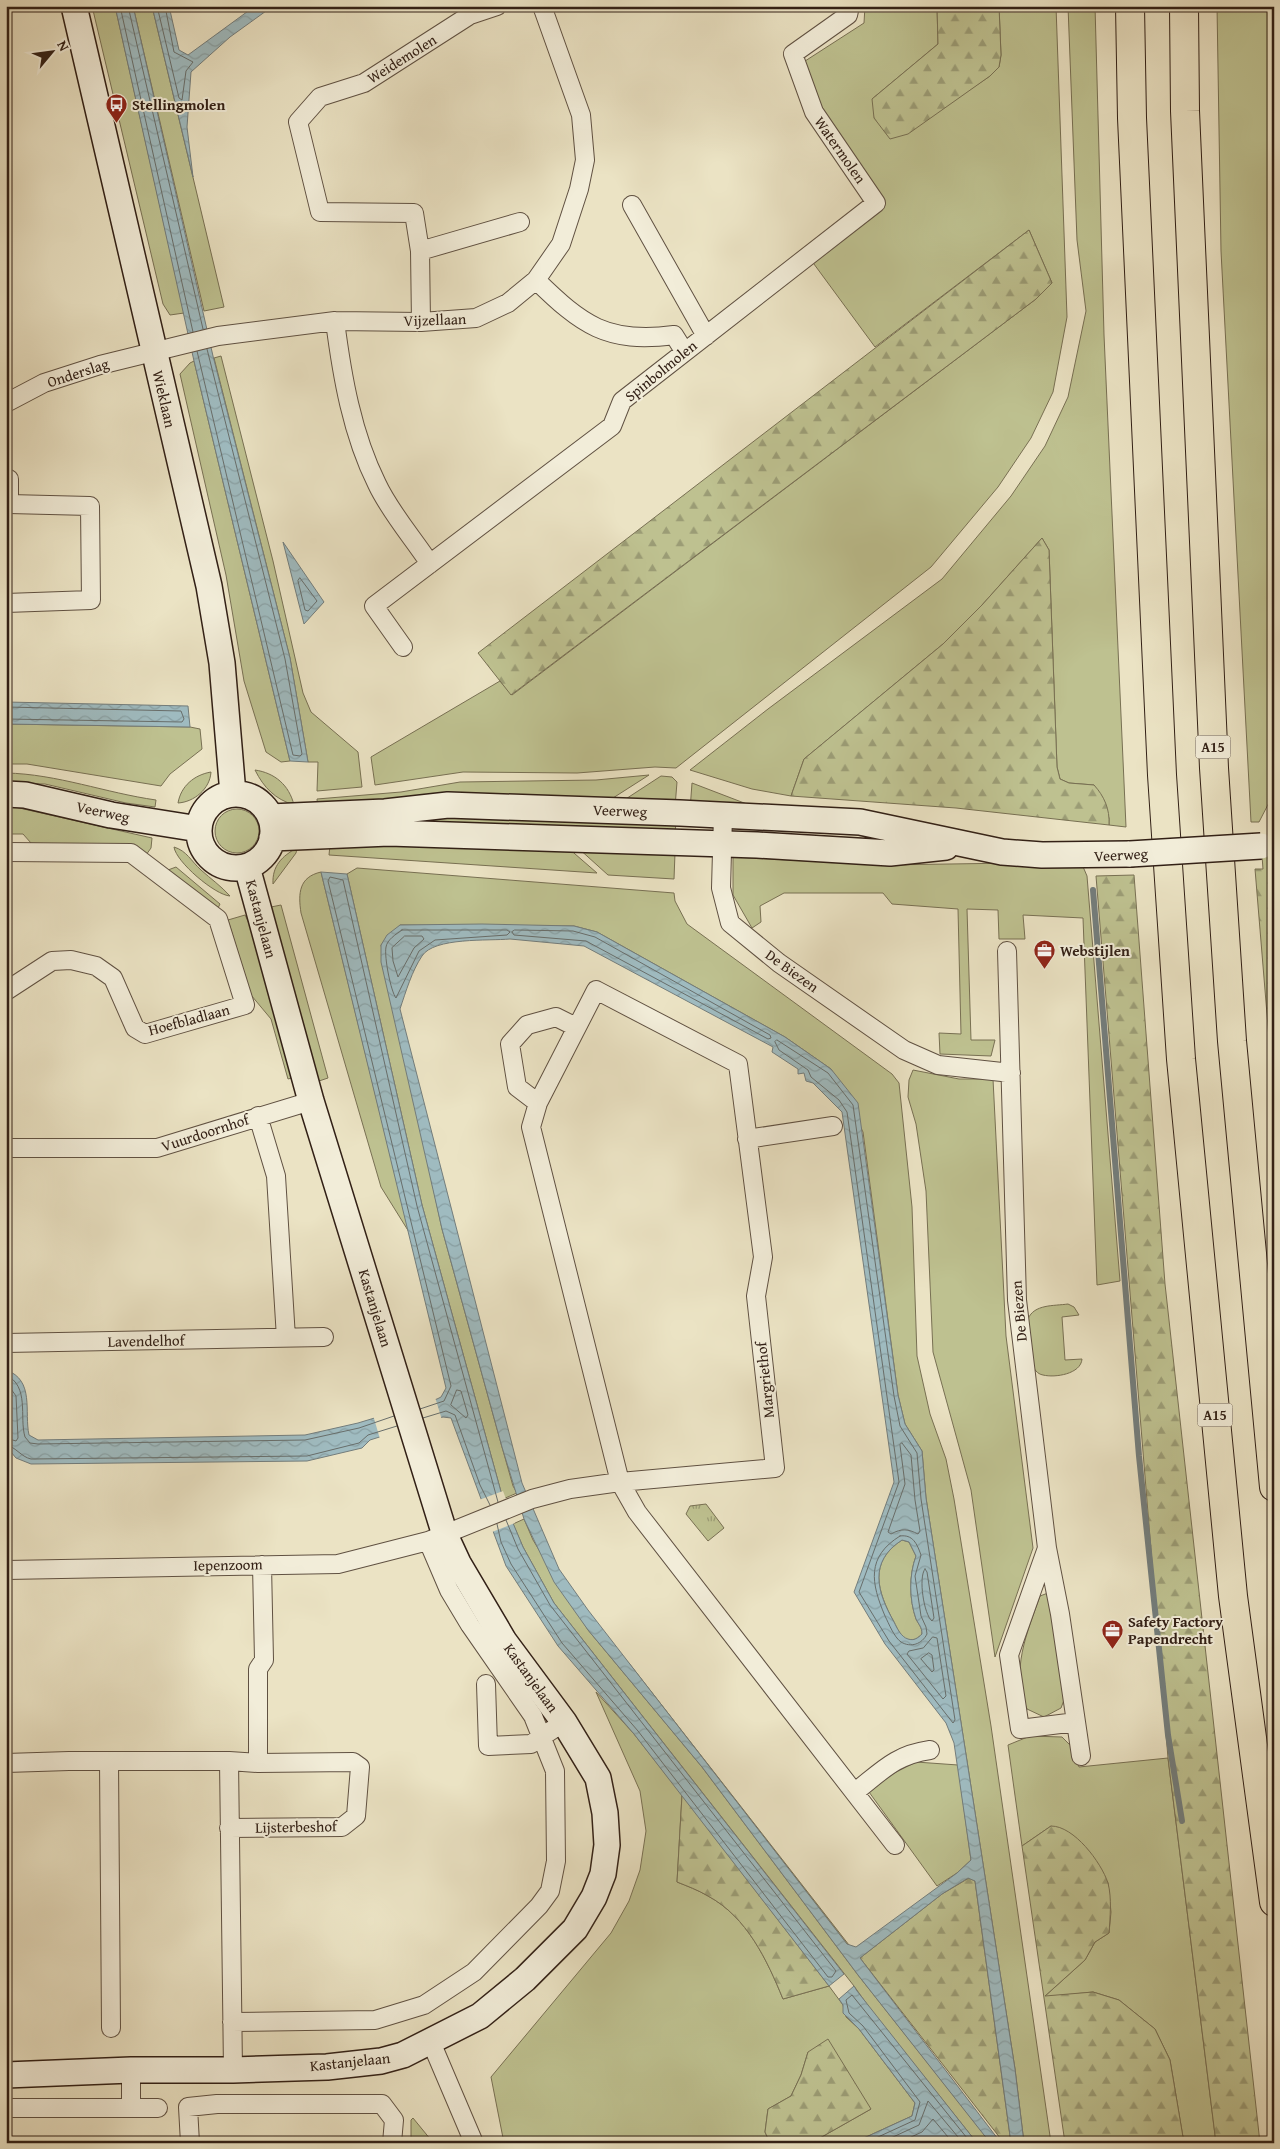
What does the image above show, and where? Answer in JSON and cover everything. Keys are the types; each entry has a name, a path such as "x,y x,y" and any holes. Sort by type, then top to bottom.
{"highway":[{"name":"A15","path":"1130,6 1132,118 1162,775 1180,1059 1233,1596 1274,1902"},
{"name":"A15","path":"1184,6 1186,121 1214,768 1232,1041 1274,1487"}],"street":[{"name":"Wieklaan","path":"74,6 211,596 222,663 233,794"},
{"name":"Weidemolen","path":"421,322 420,251 414,213 320,212 298,122 320,97 364,83 470,16 497,6"},
{"name":"Vijzellaan","path":"153,352 218,336 335,321 421,322 476,318 508,303 536,280 561,244 579,190 585,160 581,115 542,6"},
{"name":"Watermolen","path":"850,6 848,15 793,54 814,112 876,203"},
{"name":"Spinbolmolen","path":"403,647 374,606 612,426 622,401 876,203"},
{"path":"632,205 706,336"},
{"path":"420,251 520,222"},
{"path":"536,280 568,312 596,330 645,339 674,335 684,351"},
{"path":"335,321 340,365 361,450 377,486 430,564"},
{"name":"Onderslag","path":"6,403 44,383 100,365 153,352"},
{"path":"6,603 91,600 90,506 9,504 9,479"},
{"name":"Veerweg","path":"6,794 25,795 110,815 199,829"},
{"path":"233,794 252,798 263,806 271,827 264,856 246,867 229,868 213,860 202,846 199,829 203,816 210,805 221,798 233,794"},
{"name":"Veerweg","path":"271,827 448,805 860,822 1002,852 1042,855 1130,854 1268,846"},
{"name":"De Biezen","path":"723,815 721,888 730,923 779,963 904,1050 929,1062 1011,1073"},
{"name":"Veerweg","path":"271,827 890,853 969,845"},
{"name":"Hoefbladlaan","path":"6,852 131,853 218,919 245,1004 145,1034 135,1028 113,978 96,966 71,960 52,961 6,991"},
{"name":"Kastanjelaan","path":"232,2022 374,2020 424,2005 474,1972 539,1906 550,1891 556,1861 555,1771 533,1716 470,1625 449,1590 413,1431 312,1101 246,867"},
{"name":"De Biezen","path":"1006,951 1017,1300 1047,1548 1060,1614 1076,1722 1020,1730 1010,1655 1047,1548"},
{"name":"Margriethof","path":"436,1538 532,1499 570,1489 620,1482 775,1468 756,1296 763,1257 738,1064 596,990 538,1103 531,1127 620,1482 637,1512 895,1845"},
{"path":"538,1103 517,1087 510,1044 527,1025 556,1017 576,1028"},
{"name":"Vuurdoornhof","path":"6,1148 157,1148 312,1101"},
{"path":"258,1116 276,1176 286,1338"},
{"path":"747,1139 833,1126"},
{"name":"Lavendelhof","path":"6,1343 324,1337"},
{"name":"Kastanjelaan","path":"6,2076 130,2070 233,2070 327,2067 381,2061 403,2055 480,2016 525,1979 575,1929 594,1897 603,1874 607,1845 605,1813 598,1778 564,1722 504,1641 458,1563 436,1538"},
{"name":"Iepenzoom","path":"6,1570 338,1564 436,1538"},
{"path":"258,1763 258,1669 264,1660 262,1565"},
{"name":"Kastanjelaan","path":"486,1684 488,1746 531,1744 564,1722"},
{"path":"1076,1722 1080,1756"},
{"path":"855,1792 898,1758 909,1753 930,1750"},
{"path":"109,1761 111,2028"},
{"name":"Lijsterbeshof","path":"6,1763 109,1761 353,1762 360,1767 356,1816 342,1827 229,1828"},
{"path":"229,1761 233,2070"},
{"path":"431,2042 474,2143"},
{"path":"130,2070 132,2108"},
{"path":"190,2143 188,2107 217,2104 382,2104 394,2120 392,2143"},
{"path":"6,2108 158,2108"}],"green space":[{"path":"92,6 115,6 184,313 170,315 163,304"},
{"path":"133,6 152,6 224,307 204,311"},
{"path":"865,6 937,6 938,44 872,99 950,103 990,76 999,67 1001,55 999,6 1056,6 1067,317 1053,392 1031,438 998,487 931,567 676,768 655,767 577,773 463,772 375,785 371,757 500,681 512,695 1036,299 1052,283 1029,230 875,347 811,260 885,206 817,103 802,63 864,23"},
{"path":"937,6 999,6 1001,55 999,67 990,76 908,134 890,139 874,118 872,99 938,44"},
{"path":"1068,6 1095,6 1104,335 1126,827 1109,825 1109,818 1094,785 1069,783 1060,779 1057,767 1049,550 1042,538 982,605 943,644 804,759 791,796 752,789 690,770 942,579 1011,496 1045,446 1068,397 1086,311 1077,240"},
{"path":"1217,6 1274,6 1274,793 1259,822 1251,822 1221,251"},
{"path":"1029,230 1052,283 1036,299 511,695 478,653"},
{"path":"221,356 273,561 303,693 311,712 358,752 362,787 317,791 318,762 308,762 290,658 214,358"},
{"path":"194,361 290,761 281,762 266,752 244,681 226,575 180,374"},
{"path":"1042,538 1049,550 1057,767 1060,779 1069,783 1094,785 1106,803 1109,825 956,808 791,796 804,759 943,644 982,605"},
{"path":"6,724 190,727 200,729 202,749 170,774 161,786 27,764 6,764"},
{"path":"255,770 269,774 280,781 289,792 294,805 281,800 271,792"},
{"path":"211,772 208,784 200,794 190,800 178,803 182,791 189,782 205,773"},
{"path":"6,773 63,780 156,800 155,807 126,803 45,784 6,783"},
{"path":"649,775 602,805 318,809 317,799 401,792 460,782 596,780"},
{"path":"661,776 672,777 677,782 675,807 615,806"},
{"path":"692,783 752,806 690,810"},
{"path":"6,805 152,838 151,848 146,855 130,847 31,843 23,834 6,834"},
{"path":"237,809 249,813 255,819 259,831 255,843 249,849 237,853 225,849 219,843 215,831 219,819 225,813"},
{"path":"444,814 676,818 675,838 318,829"},
{"path":"330,845 567,847 597,873 329,855"},
{"path":"174,847 186,854 230,896 215,890 197,877 181,861"},
{"path":"577,847 675,853 674,879 608,875"},
{"path":"297,848 296,853 273,884 274,872 279,862"},
{"path":"1262,856 1274,856 1274,1099 1255,869 1263,869"},
{"path":"733,857 884,865 1081,862 1087,876 1120,1281 1097,1285 1083,918 1023,915 1025,939 999,939 998,910 967,909 971,1040 995,1040 991,1056 940,1054 939,1033 961,1034 958,909 892,904 883,893 784,893 760,906 761,922 752,928 733,895"},
{"path":"176,867 220,904 217,910 168,870"},
{"path":"357,868 674,893 675,901 687,924 892,1074 899,1083 912,1207 917,1356 930,1414 946,1459 954,1499 991,1726 1051,2143 1024,2143 1015,2069 926,1498 922,1451 905,1424 898,1395 863,1132 831,1069 785,1037 597,932 574,926 400,925 381,945 442,1229 513,1486 517,1493 503,1499 422,1205 347,874"},
{"path":"321,872 409,1232 381,1187 301,913 300,893 304,882 314,874"},
{"path":"1134,875 1165,1284 1260,2143 1216,2143 1168,1758 1096,876"},
{"path":"281,905 328,1078 319,1081 271,907"},
{"path":"245,915 252,929 295,1077 288,1079 271,1019 251,995 228,920"},
{"path":"913,1070 959,1079 993,1079 1006,1336 1033,1548 995,1657 971,1490 933,1352 926,1191 916,1124 908,1097 909,1080"},
{"path":"1068,1304 1074,1307 1079,1315 1062,1317 1065,1360 1082,1359 1081,1364 1067,1374 1048,1376 1041,1374 1036,1371 1032,1364 1028,1319 1031,1314 1040,1308"},
{"path":"706,1504 724,1528 708,1541 686,1514 690,1506"},
{"path":"524,1519 533,1540 588,1630 702,1767 858,1975 991,2143 977,2143 554,1603 523,1547 513,1524"},
{"path":"902,1540 909,1542 916,1556 912,1571 911,1595 916,1619 922,1634 912,1640 906,1639 898,1630 883,1599 879,1578 880,1567 884,1558"},
{"path":"1048,1593 1067,1692 1061,1708 1044,1717 1027,1709 1022,1695 1020,1666 1026,1638 1040,1596"},
{"path":"627,1661 632,1667 849,1945 847,1944"},
{"path":"596,1692 634,1734 682,1795 677,1882 708,1896 734,1915 763,1955 783,1999 829,1986 843,2005 846,2017 859,2029 915,2103 912,2116 853,2143 811,2143 871,2109 808,2052 801,2075 791,2096 768,2109 765,2132 770,2143 504,2143 491,2077 611,1933 629,1901 640,1870 646,1831 640,1791"},
{"path":"1030,1736 1062,1737 1074,1749 1079,1767 1168,1758 1216,2143 1184,2143 1170,2060 1155,2029 1119,2000 1093,1992 1044,1997 1085,1960 1095,1942 1109,1933 1111,1912 1108,1883 1087,1849 1051,1826 1022,1846 1008,1745"},
{"path":"916,1762 958,1765 971,1860 957,1873 937,1886 869,1792 888,1776"},
{"path":"682,1795 829,1986 783,1999 763,1955 734,1915 708,1896 677,1882"},
{"path":"1051,1826 1069,1832 1077,1838 1099,1865 1108,1883 1110,1915 1109,1933 1095,1942 1085,1960 1045,1996 1093,1992 1119,2000 1155,2029 1170,2060 1184,2143 1065,2143 1022,1846"},
{"path":"969,1878 975,1881 1011,2143 1004,2143 860,1958 942,1894"},
{"path":"828,2039 871,2109 811,2143 770,2143 765,2132 768,2109 791,2096 801,2075 808,2052"},
{"path":"413,2118 434,2143 411,2143 411,2120"}],"water":[{"path":"115,6 133,6 213,356 290,658 308,762 290,761 194,361"},
{"path":"152,6 169,6 179,50 188,55 255,6 273,6 230,37 191,72 187,127 193,177"},
{"path":"283,542 324,602 304,624"},
{"path":"6,702 188,706 190,727 6,724"},
{"path":"321,872 347,874 422,1205 503,1499 523,1547 554,1603 844,1974 829,1986 634,1734 558,1646 506,1566 451,1418 443,1417 370,1440 362,1448 307,1461 31,1464 16,1458 6,1446 6,1370 21,1381 25,1389 29,1435 38,1440 305,1435 358,1423 437,1399 441,1397 446,1388"},
{"path":"400,925 574,926 597,932 785,1037 831,1069 858,1103 898,1395 905,1424 922,1451 926,1498 1015,2069 1024,2143 1011,2143 975,1881 968,1878 942,1894 860,1958 1001,2143 991,2143 984,2135 858,1975 702,1767 588,1630 554,1582 524,1519 502,1447 442,1229 381,962 381,945 387,935","holes":["510,939 584,946 773,1047 772,1052 798,1069 798,1074 804,1073 806,1081 813,1083 842,1112 894,1482 854,1592 885,1644 946,1723 954,1743 971,1860 957,1873 856,1947 847,1944 588,1610 559,1569 522,1483 400,1009 415,968 428,950 463,941","902,1540 909,1542 916,1556 912,1571 911,1595 916,1619 922,1634 912,1640 903,1636 896,1627 883,1600 880,1589 880,1568 884,1558"]},
{"path":"854,1986 977,2143 853,2143 912,2116 915,2103 859,2029 843,2013 843,2005 839,1999"}],"pier":[{"path":"435,1397 442,1420 380,1439 373,1415"},
{"path":"503,1491 515,1523 492,1532 479,1500"}],"waterway":[{"path":"1093,890 1139,1456 1168,1735 1182,1821"}],"place":[{"name":"Stellingmolen","path":"116,124"},
{"name":"Webstijlen","path":"1044,970"},
{"name":"Safety Factory Papendrecht","path":"1112,1650"}]}
